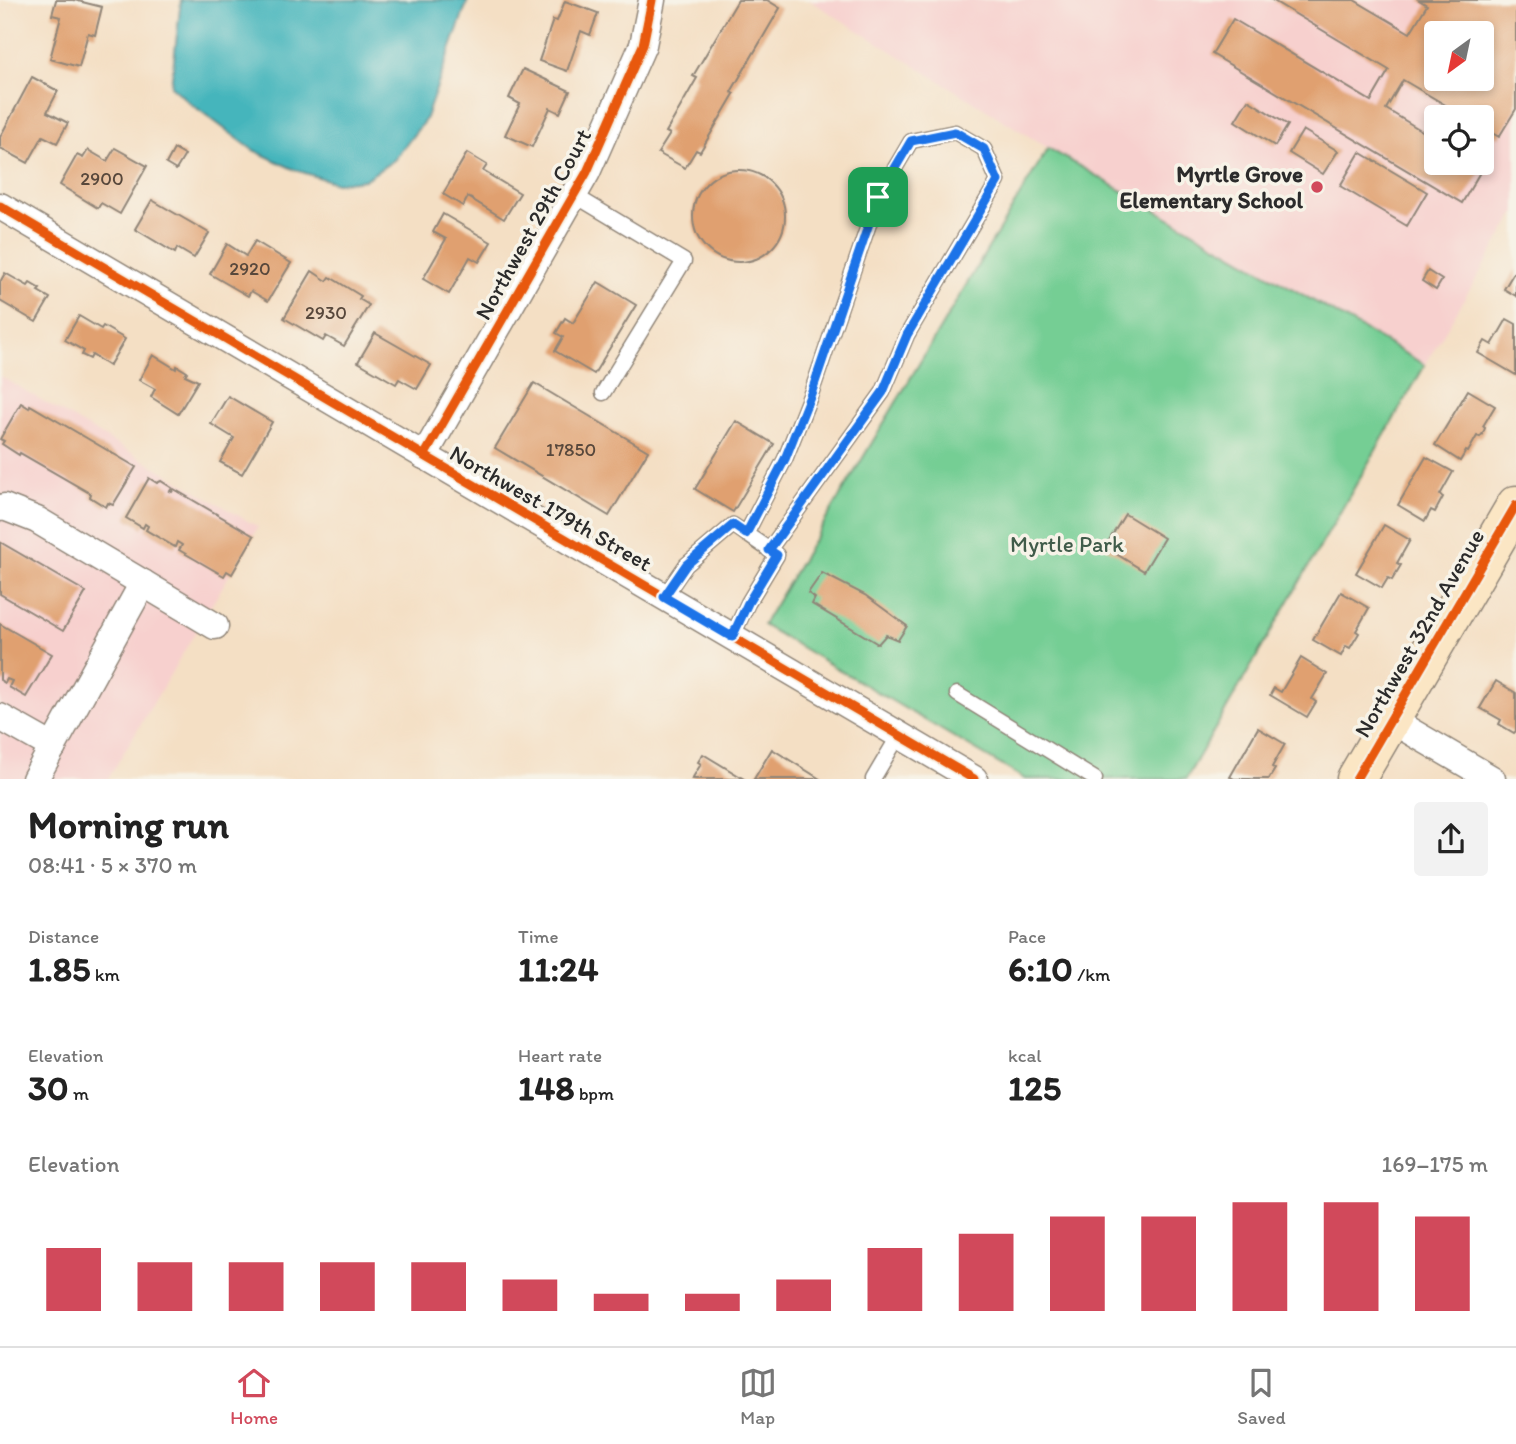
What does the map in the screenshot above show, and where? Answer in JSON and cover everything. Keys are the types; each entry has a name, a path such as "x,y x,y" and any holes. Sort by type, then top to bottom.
{"street":[{"name":"Northwest 29th Court","path":"424,456 587,172 643,45 652,0"},
{"name":"Northwest 179th Street","path":"0,206 899,735 960,775"},
{"name":"Northwest 32nd Avenue","path":"1356,779 1516,505"},
{"path":"0,508 4,507 37,520 215,626"},
{"path":"35,779 143,583"},
{"path":"0,717 52,747"},
{"path":"1391,720 1492,779"}],"lane":[{"path":"746,534 785,459 812,391 878,197 911,141 955,132 984,149 998,181 907,335 883,392 769,550"},
{"path":"574,195 684,261 603,393"},
{"path":"664,597 686,565 733,525 777,555 748,603 732,637"},
{"path":"957,694 1095,779"},
{"path":"873,779 899,735"}],"shaded area":[{"name":"Myrtle Grove Elementary School","path":"809,0 1516,0 1516,212 1425,365 1048,148"},
{"path":"0,376 258,527 108,779 0,779"}],"green space":[{"name":"Myrtle Park","path":"1048,148 1425,365 1186,779 1025,779 763,625"}],"water":[{"path":"181,0 468,0 425,120 394,160 364,180 336,183 293,169 253,150 171,86"}],"building":[{"path":"56,0 74,0 102,7 95,35 88,33 79,67 50,59 61,17 52,15"},
{"path":"738,0 767,0 780,8 700,152 696,150 685,168 658,153 670,134 666,132 697,78 693,76"},
{"path":"1272,0 1354,0 1410,33 1427,5 1419,0 1516,0 1516,109 1499,137 1494,134 1494,105 1446,105 1403,80 1386,109 1424,132 1424,175 1478,175 1462,203 1212,54 1233,19 1371,101 1389,70"},
{"path":"565,1 598,13 590,35 581,31 567,71 539,61 553,20 557,21"},
{"path":"523,69 570,91 560,113 550,108 532,147 505,135 520,104 509,98"},
{"path":"32,77 58,91 47,112 68,123 57,143 43,136 28,163 0,148 0,137"},
{"path":"1248,100 1288,125 1275,146 1235,121"},
{"path":"1303,130 1338,151 1323,174 1289,153"},
{"path":"115,148 147,166 120,214 101,203 98,208 60,185 77,155 83,158 88,150 107,161"},
{"path":"174,149 185,155 176,170 166,164"},
{"path":"1360,152 1427,192 1407,226 1340,186"},
{"path":"467,153 487,165 483,171 520,193 504,219 468,197 463,206 443,194"},
{"path":"739,170 757,174 772,183 781,198 785,216 781,234 772,249 757,258 739,262 721,258 706,249 697,234 693,216 697,198 706,183 721,174"},
{"path":"152,200 209,233 194,258 177,248 175,253 135,229"},
{"path":"443,214 491,242 479,262 470,257 449,294 423,279 446,239 433,232"},
{"path":"255,241 291,263 268,301 251,291 248,296 210,274 227,244 246,256"},
{"path":"1516,269 1516,296 1504,289"},
{"path":"312,271 327,281 330,277 361,296 359,299 369,305 344,346 326,336 323,341 284,318"},
{"path":"1428,271 1442,280 1436,290 1422,281"},
{"path":"5,273 28,286 30,283 50,298 36,322 0,301 0,282"},
{"path":"598,282 636,305 594,374 555,351 563,337 556,333 565,318 573,323"},
{"path":"79,316 125,339 109,366 92,355 90,359 82,355 84,351 65,340"},
{"path":"1507,319 1516,324 1516,375 1478,353 1485,341 1492,345"},
{"path":"375,333 431,365 417,389 399,379 396,384 358,362"},
{"path":"153,355 176,369 177,366 187,372 185,375 198,381 178,414 151,397 155,389 139,380"},
{"path":"534,383 648,451 609,516 495,448"},
{"path":"1468,390 1495,406 1483,426 1483,433 1480,437 1477,436 1460,461 1435,445"},
{"path":"228,396 272,422 242,474 220,462 234,438 211,424"},
{"path":"21,403 29,408 30,405 136,467 113,505 108,503 106,507 90,497 91,494 2,444 4,441 0,439"},
{"path":"736,421 774,444 733,512 695,489"},
{"path":"1426,457 1453,472 1440,495 1443,497 1435,512 1431,510 1425,521 1398,505"},
{"path":"149,478 157,483 161,481 172,488 170,491 174,489 254,536 232,574 227,571 224,576 179,550 182,545 177,542 175,547 146,530 148,526 145,524 143,528 126,518"},
{"path":"1125,514 1164,538 1144,571 1105,547"},
{"path":"1384,525 1410,540 1397,563 1401,565 1392,580 1388,578 1382,588 1356,573"},
{"path":"0,542 86,592 63,631 0,594"},
{"path":"822,573 865,595 907,626 898,640 886,635 878,644 812,604 815,598 808,593"},
{"path":"1341,592 1369,608 1356,631 1359,633 1350,648 1346,646 1341,656 1313,640"},
{"path":"0,624 52,654 26,697 9,687 12,681 7,679 5,683 0,680"},
{"path":"1301,658 1327,674 1312,699 1316,702 1307,717 1270,695 1274,688 1281,692"},
{"path":"1496,681 1516,693 1514,733 1499,724 1501,720 1480,708"},
{"path":"1258,728 1285,744 1272,767 1275,769 1269,779 1230,777"},
{"path":"772,749 820,779 754,779"},
{"path":"703,754 744,779 692,779 701,764 698,762"}],"cycle path":[{"path":"424,456 587,172 643,45 652,0"},
{"path":"0,206 974,779"},
{"path":"1356,779 1516,505"}],"place":[{"name":"Myrtle Grove Elementary School","path":"1317,187"}],"route":[{"path":"955,132 984,149 998,181 907,335 883,392 769,550 777,555 748,603 732,637 664,597 686,565 733,525 746,534 785,459 812,391 878,197 911,141 955,132"}]}
